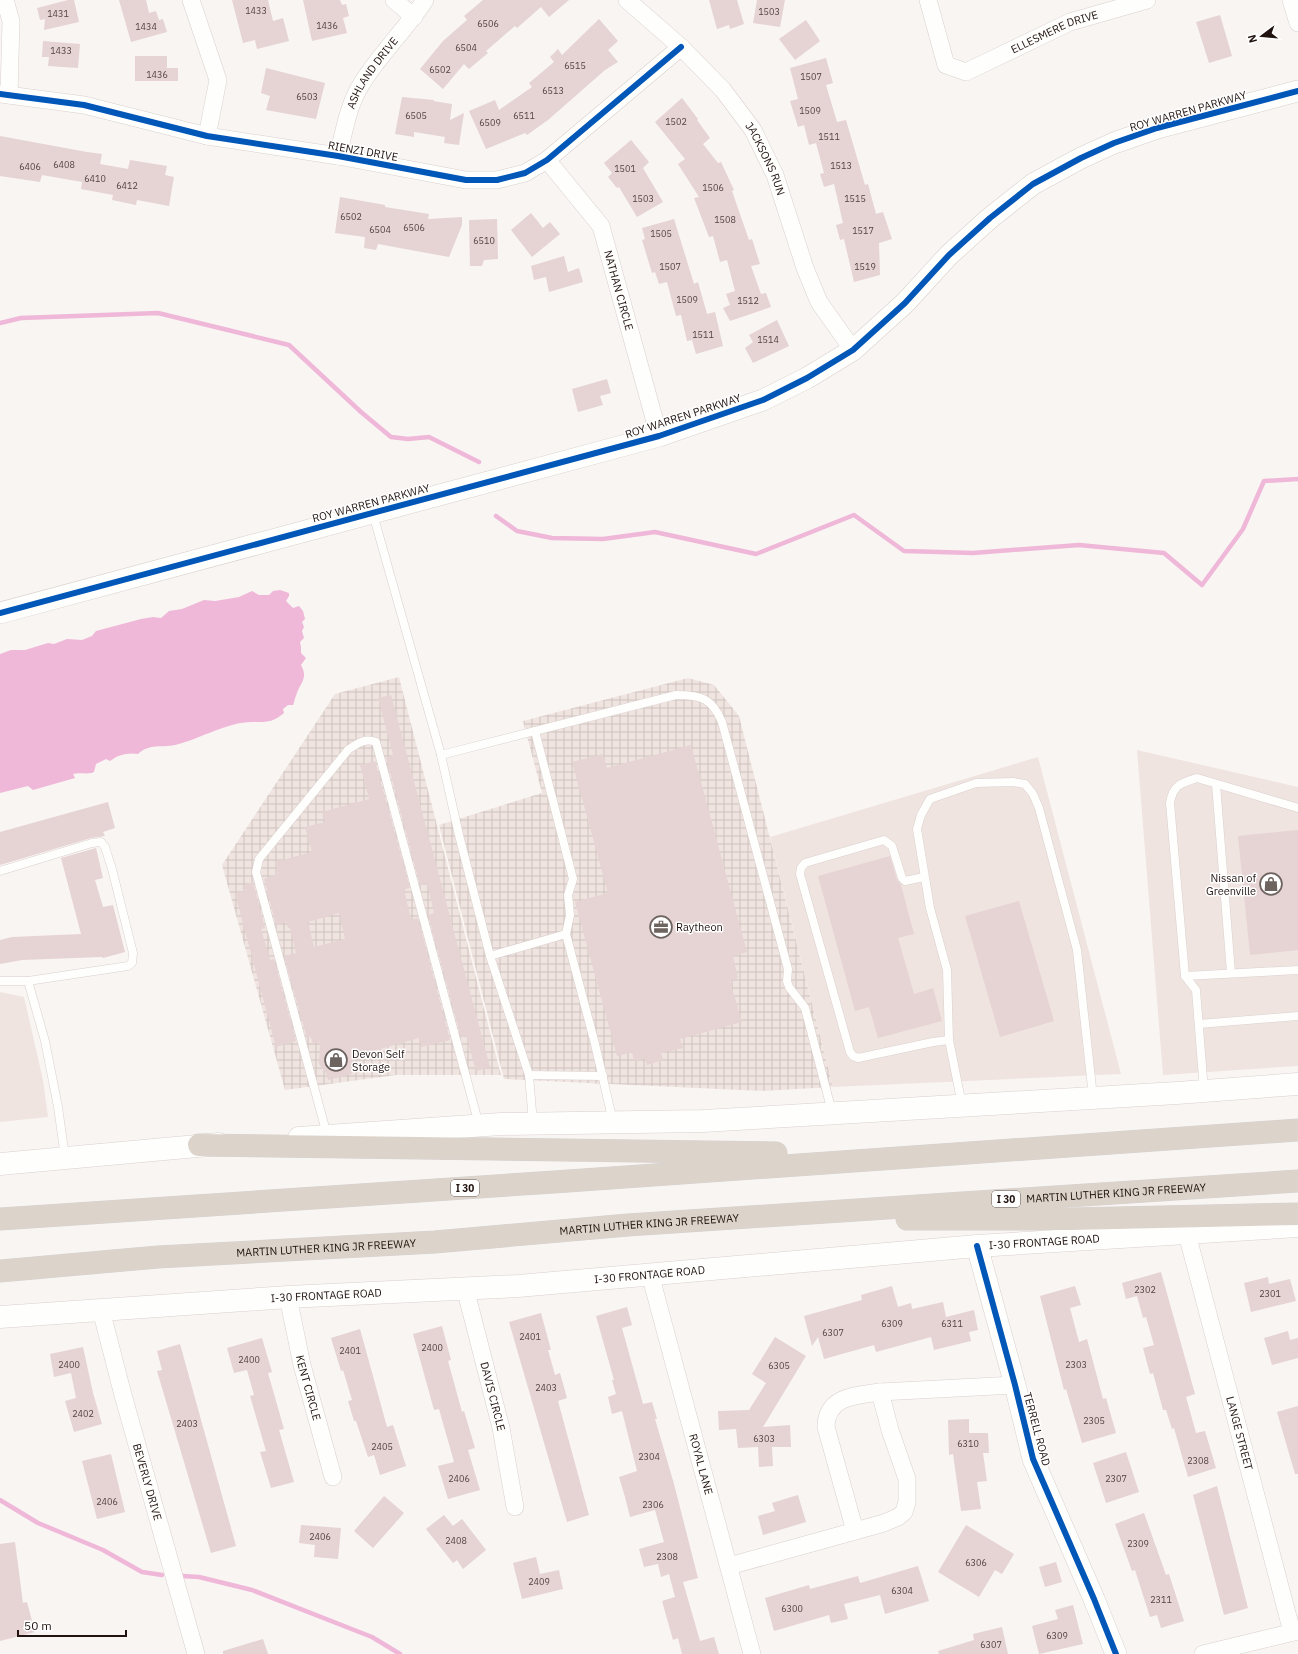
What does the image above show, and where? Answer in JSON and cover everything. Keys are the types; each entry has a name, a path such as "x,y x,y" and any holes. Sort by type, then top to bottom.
{"highway":[{"name":"I 30","path":"0,1219 562,1182 1298,1130"},
{"path":"199,1145 930,1155"},
{"name":"MARTIN LUTHER KING JR FREEWAY","path":"0,1270 158,1257 435,1242 714,1219 1298,1181"},
{"path":"714,1219 1071,1219 1298,1214"}],"main road":[{"path":"0,1164 199,1145 479,1125 703,1121 1093,1098 1298,1084"},
{"name":"I-30 FRONTAGE ROAD","path":"0,1317 288,1297 518,1286 977,1246 1298,1226"}],"street":[{"path":"4,94 11,21 5,0"},
{"path":"191,0 218,80 207,136"},
{"path":"394,0 414,17"},
{"name":"ASHLAND DRIVE","path":"338,156 351,106 361,84 414,17 425,0"},
{"name":"JACKSONS RUN","path":"627,0 681,47 723,90 753,130 775,175 805,268 819,302 853,350"},
{"name":"ELLESMERE DRIVE","path":"928,0 946,65 966,72 1070,22 1147,0"},
{"path":"1291,0 1298,23"},
{"name":"RIENZI DRIVE","path":"4,94 84,105 207,136 338,156 466,180 497,180 525,173 548,160 681,47"},
{"name":"ROY WARREN PARKWAY","path":"0,613 659,436 763,400 807,378 853,350 905,303 949,255 990,218 1033,184 1081,158 1114,143 1157,128 1298,91"},
{"name":"NATHAN CIRCLE","path":"548,160 601,226 659,436"},
{"name":"LANGE STREET","path":"1187,1234 1295,1631"},
{"name":"TERRELL ROAD","path":"977,1246 1015,1385 1033,1459 1094,1599 1116,1654"},
{"name":"ROYAL LANE","path":"650,1274 752,1654"},
{"name":"DAVIS CIRCLE","path":"464,1288 501,1428 515,1507"},
{"name":"KENT CIRCLE","path":"288,1297 302,1365 333,1478"},
{"name":"BEVERLY DRIVE","path":"101,1310 123,1395 196,1654"},
{"path":"855,1531 826,1427 826,1418 835,1404 842,1399 859,1394 1015,1385"},
{"path":"729,1566 884,1523 898,1517 904,1512 907,1502 907,1479 890,1430 880,1392"},
{"path":"1203,1654 1295,1631"}],"lane":[{"path":"372,513 441,755 458,835 490,956 529,1075 533,1123"},
{"path":"441,755 676,695 694,695 708,701 716,709 722,722 788,969 787,981 789,988 805,1008 832,1113"},
{"path":"535,731 573,879 568,895 570,915 566,934 613,1122"},
{"path":"327,1136 256,872 259,859 348,750 360,742 369,740 376,742 479,1125"},
{"path":"1204,1091 1196,990 1186,976 1170,803 1172,792 1182,783 1197,778 1298,808"},
{"path":"962,1106 949,1040 947,970 930,908 917,829 921,815 930,799 976,784 1013,782 1025,784 1033,794 1039,808 1077,950 1093,1098"},
{"path":"1216,784 1231,973"},
{"path":"924,877 905,881 902,878 892,846 884,840 804,863 800,874 852,1056 858,1058 949,1040"},
{"path":"0,870 92,843 101,842 105,847 112,869 133,953 132,963 128,966 28,982 0,981"},
{"path":"490,956 566,934"},
{"path":"1186,976 1298,970"},
{"path":"28,982 45,1041 58,1106 65,1158"},
{"path":"1199,1024 1298,1016"},
{"path":"529,1075 602,1076"}],"shaded area":[{"path":"280,590 289,593 286,601 293,608 299,606 303,611 305,619 302,622 304,627 302,631 304,638 300,642 301,653 306,658 301,665 304,678 297,692 294,704 288,705 283,709 284,713 276,719 265,722 252,722 233,725 175,745 151,747 138,754 123,754 110,761 106,759 96,764 94,772 73,774 75,778 33,790 28,786 0,793 0,654 11,650 25,650 48,643 54,644 67,639 82,640 92,636 96,631 141,619 153,617 161,618 169,611 182,609 204,600 215,601 239,597 252,591 259,595 269,595 273,591"},
{"name":"Devon Self Storage","path":"399,677 501,1075 396,1075 285,1090 222,865 335,694"},
{"path":"688,678 714,685 739,716 833,1087 762,1091 504,1079 439,825 542,793 523,721"},
{"path":"1137,750 1298,787 1298,1066 1163,1075"},
{"path":"1038,757 1121,1074 833,1087 770,837"},
{"path":"0,992 24,997 43,1080 48,1117 0,1122"}],"building":[{"path":"68,0 74,0 79,22 44,30 45,19 40,20 37,8"},
{"path":"119,0 146,0 149,13 156,11 159,20 163,19 167,32 131,42"},
{"path":"232,0 268,0 273,21 283,18 289,41 257,49 255,40 243,43"},
{"path":"303,0 340,0 342,5 346,4 349,16 343,18 347,33 312,41"},
{"path":"483,0 569,0 549,17 541,7 517,28 515,26 486,51 488,53 469,69 464,64 443,89 420,69 443,41 467,20 464,16"},
{"path":"709,0 737,0 744,24 730,29 729,25 717,29"},
{"path":"757,0 785,0 780,27 753,23"},
{"path":"1220,15 1232,56 1209,63 1196,22"},
{"path":"599,19 618,41 608,50 618,62 605,70 548,120 527,135 525,133 486,149 469,111 495,100 499,110 532,87 529,83 554,62 550,57 558,49 562,55"},
{"path":"806,20 820,41 795,60 779,39"},
{"path":"43,41 80,44 78,68 48,66 49,57 42,57"},
{"path":"135,56 167,56 167,68 178,68 178,81 135,81"},
{"path":"826,58 833,83 826,85 837,122 846,120 865,185 868,184 876,214 883,212 892,239 879,243 880,275 854,282 844,239 840,240 836,225 843,223 834,184 824,187 820,174 824,173 816,143 809,145 804,125 798,127 790,101 798,99 790,68"},
{"path":"266,68 325,83 316,119 266,110 270,96 261,93"},
{"path":"402,97 434,100 433,101 452,104 450,120 464,113 459,145 444,143 445,137 414,132 414,137 395,134"},
{"path":"682,98 710,138 703,144 718,163 721,162 734,190 732,191 749,240 752,239 760,264 751,266 761,294 766,293 771,307 730,321 723,308 730,305 726,294 735,291 727,260 720,262 713,236 709,237 694,198 699,197 678,164 685,159 655,122"},
{"path":"0,136 102,154 100,164 128,169 130,160 167,166 165,175 174,177 169,206 137,200 136,205 112,200 113,195 81,189 82,182 42,175 40,182 0,176"},
{"path":"631,140 649,162 643,168 663,202 637,217 619,187 617,188 608,177 612,173 604,163"},
{"path":"340,197 385,205 385,207 429,214 428,219 462,217 462,225 449,257 378,244 376,250 364,248 365,237 335,233"},
{"path":"531,213 543,228 550,222 560,234 532,257 511,230"},
{"path":"497,219 498,259 484,260 482,266 470,266 469,220"},
{"path":"674,219 694,284 698,282 707,314 715,312 723,346 696,354 692,340 687,341 681,315 676,316 667,282 659,284 655,272 652,273 642,240 645,239 642,228"},
{"path":"564,256 568,272 579,268 583,282 549,292 546,277 534,280 531,266"},
{"path":"777,320 789,346 753,363 745,348 753,342 749,335"},
{"path":"607,379 611,393 600,396 603,405 578,412 572,389"},
{"path":"391,695 490,1067 476,1071 466,1035 461,1037 428,915 434,913 427,883 420,885 386,757 393,755 378,698"},
{"name":"Raytheon","path":"691,745 747,952 733,956 738,978 730,981 742,1022 680,1039 683,1048 661,1053 663,1060 647,1065 645,1058 634,1061 632,1052 617,1056 575,902 608,893 572,762 603,754 607,768"},
{"path":"375,761 410,888 404,889 411,920 418,918 450,1040 421,1047 419,1038 355,1056 350,1068 352,1074 328,1080 326,1073 319,1064 320,1042 313,1044 311,1037 307,1038 284,956 296,953 290,928 288,928 286,922 276,925 264,879 278,874 275,862 312,852 305,827 325,822 322,812 369,799 360,765","holes":["339,913 345,939 314,947 308,922"]},
{"path":"108,802 115,828 103,832 105,836 91,838 0,865 0,832"},
{"name":"Nissan of Greenville","path":"1298,830 1298,950 1250,955 1238,836"},
{"path":"96,848 103,878 95,880 103,907 113,905 125,952 103,958 22,960 0,964 0,940 12,937 81,934 61,858"},
{"path":"890,856 897,880 901,885 914,934 898,938 914,994 933,988 942,1021 878,1038 869,1007 855,1011 818,876"},
{"path":"253,882 265,928 261,929 270,960 274,959 296,1041 276,1047 235,893 246,891 244,885"},
{"path":"1019,901 1054,1021 1000,1037 965,916"},
{"path":"1161,1272 1195,1394 1186,1397 1196,1433 1205,1431 1216,1468 1188,1477 1174,1428 1172,1429 1166,1410 1163,1410 1153,1373 1150,1374 1143,1348 1154,1345 1146,1317 1143,1318 1137,1296 1126,1299 1122,1283"},
{"path":"1268,1277 1269,1284 1290,1279 1296,1301 1251,1312 1244,1283"},
{"path":"892,1286 898,1307 911,1303 912,1309 943,1302 946,1317 974,1310 978,1330 969,1332 971,1341 934,1350 931,1337 876,1352 874,1345 824,1359 818,1337 812,1346 804,1316 862,1300 861,1295"},
{"path":"1075,1286 1081,1305 1070,1308 1079,1342 1087,1339 1103,1399 1106,1398 1116,1433 1082,1443 1066,1389 1064,1390 1040,1296"},
{"path":"627,1307 632,1325 622,1328 643,1404 652,1402 657,1419 655,1419 674,1484 698,1578 683,1582 700,1641 714,1637 719,1654 682,1654 678,1638 673,1640 662,1601 675,1597 669,1574 661,1577 658,1564 644,1567 639,1549 664,1542 655,1510 630,1517 619,1477 637,1471 622,1411 612,1414 608,1397 616,1394 612,1380 614,1380 596,1316"},
{"path":"541,1313 551,1350 548,1350 555,1375 560,1373 567,1398 558,1401 589,1515 567,1522 509,1322"},
{"path":"442,1326 451,1360 448,1361 462,1412 464,1411 475,1448 468,1450 480,1490 448,1499 438,1466 454,1462 439,1409 434,1410 413,1334"},
{"path":"360,1329 387,1427 393,1425 406,1466 380,1475 374,1455 368,1457 356,1421 354,1421 348,1401 352,1400 331,1338"},
{"path":"1288,1331 1290,1340 1298,1338 1298,1358 1272,1365 1264,1338"},
{"path":"775,1337 806,1356 763,1427 790,1425 791,1447 772,1447 773,1466 759,1467 758,1447 738,1448 736,1429 719,1430 718,1411 749,1410 766,1383 752,1374"},
{"path":"262,1338 272,1372 268,1373 284,1429 279,1430 294,1482 271,1488 260,1452 266,1451 250,1396 254,1395 247,1370 234,1373 227,1348"},
{"path":"180,1344 236,1546 211,1553 157,1371 162,1370 157,1351"},
{"path":"83,1347 93,1393 102,1424 74,1432 65,1401 76,1398 71,1373 54,1377 50,1354"},
{"path":"1298,1406 1298,1474 1295,1474 1277,1412"},
{"path":"969,1419 969,1433 988,1433 989,1453 983,1453 987,1481 977,1482 981,1509 961,1511 953,1454 949,1455 948,1420"},
{"path":"1126,1452 1139,1492 1106,1503 1093,1463"},
{"path":"111,1454 125,1512 97,1519 82,1461"},
{"path":"1217,1486 1248,1608 1224,1615 1193,1495"},
{"path":"798,1495 806,1522 763,1535 758,1516 775,1511 772,1503"},
{"path":"384,1496 404,1513 373,1548 354,1531"},
{"path":"1144,1513 1166,1575 1169,1574 1184,1621 1161,1628 1157,1615 1150,1617 1135,1570 1132,1571 1115,1524"},
{"path":"444,1515 453,1526 462,1519 486,1550 463,1569 457,1560 453,1563 426,1529"},
{"path":"301,1525 341,1528 338,1559 314,1557 315,1545 299,1543"},
{"path":"966,1525 1014,1554 1002,1574 995,1570 979,1597 938,1572"},
{"path":"15,1542 23,1603 27,1602 35,1632 0,1641 0,1544"},
{"path":"536,1557 540,1574 559,1570 563,1589 522,1599 513,1563"},
{"path":"1056,1562 1062,1582 1045,1587 1039,1567"},
{"path":"918,1566 929,1601 885,1614 880,1595 844,1604 848,1619 831,1623 829,1615 774,1631 765,1598 809,1585 810,1589 858,1576 860,1583"},
{"path":"1073,1605 1083,1644 1039,1654 1032,1626 1058,1619 1055,1610"},
{"path":"1002,1627 1008,1654 939,1654 938,1651 974,1640 973,1634"},
{"path":"263,1639 268,1654 223,1654 223,1651"}],"waterway":[{"path":"0,323 21,318 158,313 289,345 361,412 391,437 408,439 429,437 479,462"},
{"path":"496,516 517,531 552,538 603,539 655,532 756,554 854,515 904,551 973,553 1079,545 1164,553 1202,585 1243,529 1264,481 1298,479"},
{"path":"0,1500 38,1523 103,1550 142,1572 162,1575"},
{"path":"182,1576 199,1577 252,1590 372,1637 400,1654"}],"cycle path":[{"path":"0,94 84,105 207,136 338,156 466,180 497,180 525,173 547,160 681,47"},
{"path":"0,613 659,436 763,400 807,378 853,350 905,303 949,255 990,218 1033,184 1081,158 1114,143 1157,128 1298,91"},
{"path":"977,1246 1015,1385 1033,1459 1094,1599 1116,1654"}],"place":[{"name":"Nissan of Greenville","path":"1271,884"},
{"name":"Raytheon","path":"661,927"},
{"name":"Devon Self Storage","path":"336,1060"}]}
